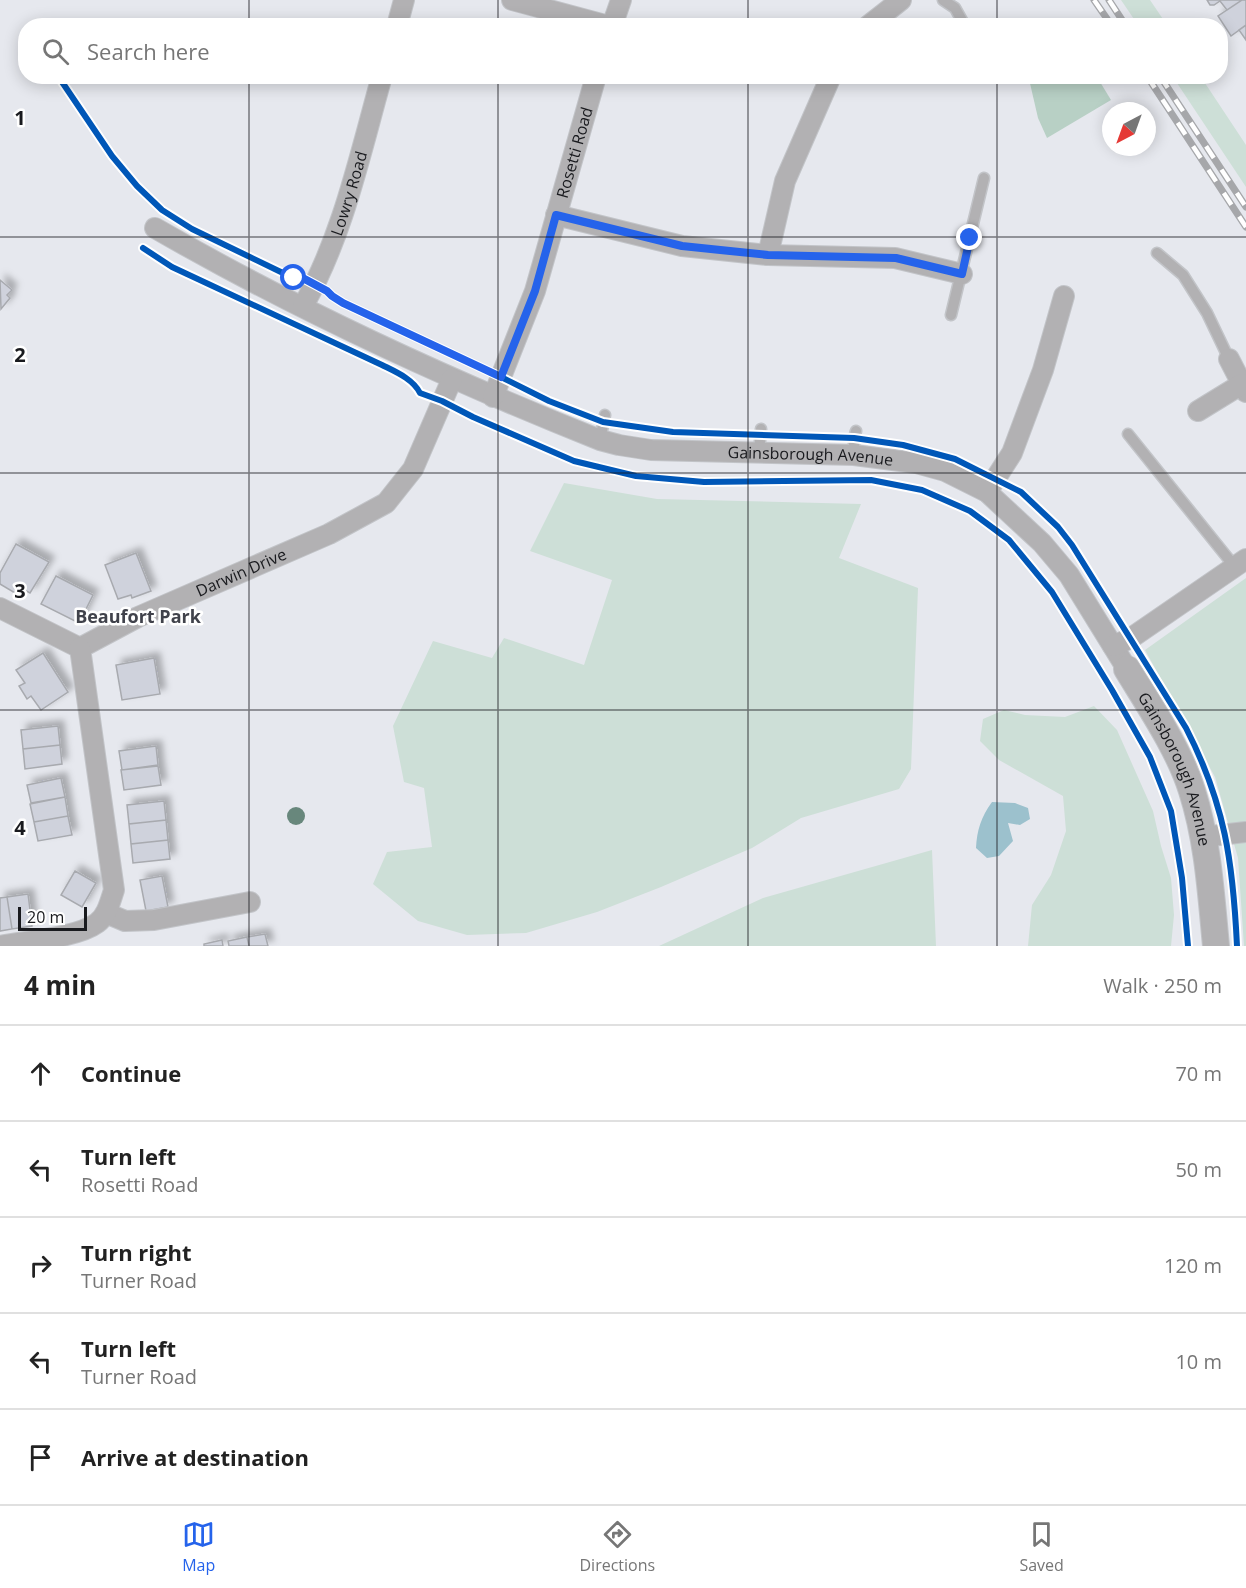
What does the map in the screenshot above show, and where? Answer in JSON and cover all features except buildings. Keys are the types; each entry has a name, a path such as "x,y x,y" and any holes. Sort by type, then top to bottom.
{"street":[{"path":"399,18 404,0"},
{"path":"512,0 581,18"},
{"path":"614,18 621,0"},
{"path":"878,18 901,0"},
{"name":"Lowry Road","path":"303,306 319,277 346,202 380,84"},
{"name":"Rosetti Road","path":"493,397 535,291 594,84"},
{"path":"768,255 785,181 827,84"},
{"path":"556,215 682,246 768,255 896,258 962,274"},
{"name":"Gainsborough Avenue","path":"155,228 219,265 452,379 600,440 619,446 651,450 854,455 916,463 945,471 987,492 1042,543 1069,575 1157,718 1192,790 1203,837 1216,946"},
{"path":"987,492 1012,453 1043,370 1064,296"},
{"path":"1198,411 1244,388 1229,359"},
{"name":"Darwin Drive","path":"80,648 138,617 344,527 386,503 413,469 452,379"},
{"path":"1113,646 1131,638 1240,563"},
{"path":"0,608 80,648 114,890 106,913 98,923 82,931 0,946"},
{"path":"1203,837 1246,832"},
{"path":"106,913 125,921 154,920 250,902"}],"lane":[{"path":"944,0 955,8 961,18"},
{"path":"951,315 984,178"},
{"path":"1156,253 1183,275 1207,313 1229,359"},
{"path":"600,440 605,415"},
{"path":"759,453 761,429"},
{"path":"854,455 856,431"},
{"path":"1128,434 1240,563"}],"shaded area":[{"path":"1121,0 1150,0 1162,18 1133,18"},
{"path":"1178,84 1206,84 1246,145 1246,187"},
{"path":"564,483 657,499 861,504 839,558 918,588 911,769 899,789 801,818 752,848 597,912 526,933 467,935 418,921 373,884 387,852 432,847 424,788 404,782 393,726 433,641 492,658 504,638 584,665 612,580 530,551"},
{"path":"1246,578 1246,946 1244,946 1238,858 1215,777 1145,650"},
{"path":"1094,706 1117,730 1153,811 1171,878 1174,915 1171,946 1028,946 1032,905 1051,875 1066,831 1063,796 999,760 980,741 983,719 1004,710 1025,715 1065,717"},
{"path":"932,850 936,946 659,946 763,898"}],"green space":[{"path":"1030,84 1101,84 1111,100 1102,102 1102,105 1047,138 1038,118"}],"water":[{"path":"992,802 1015,803 1028,808 1030,819 1020,825 1008,823 1013,841 999,856 987,858 976,848 982,818"}],"railway":[{"path":"1094,0 1106,18"},
{"path":"1109,0 1121,18"},
{"path":"1152,84 1246,227"},
{"path":"1165,84 1246,207"}],"cycle path":[{"path":"63,84 112,156 137,186 162,210 192,229 294,278 299,276 327,291 343,303 549,401 603,422 673,432 854,438 903,445 955,459 1021,492 1058,527 1072,545 1186,728 1210,782 1225,834 1233,887 1237,946"},
{"path":"143,248 172,267 393,370 409,380 420,393 574,461 636,476 704,482 871,480 922,490 970,511 1009,540 1052,592 1150,757 1171,811 1182,878 1188,946"}],"district":[{"name":"Beaufort Park","path":"138,617"}],"route":[{"path":"294,278 299,276 327,291 343,303 501,377 535,291 556,215 682,246 768,255 896,258 962,274 970,238"}]}
